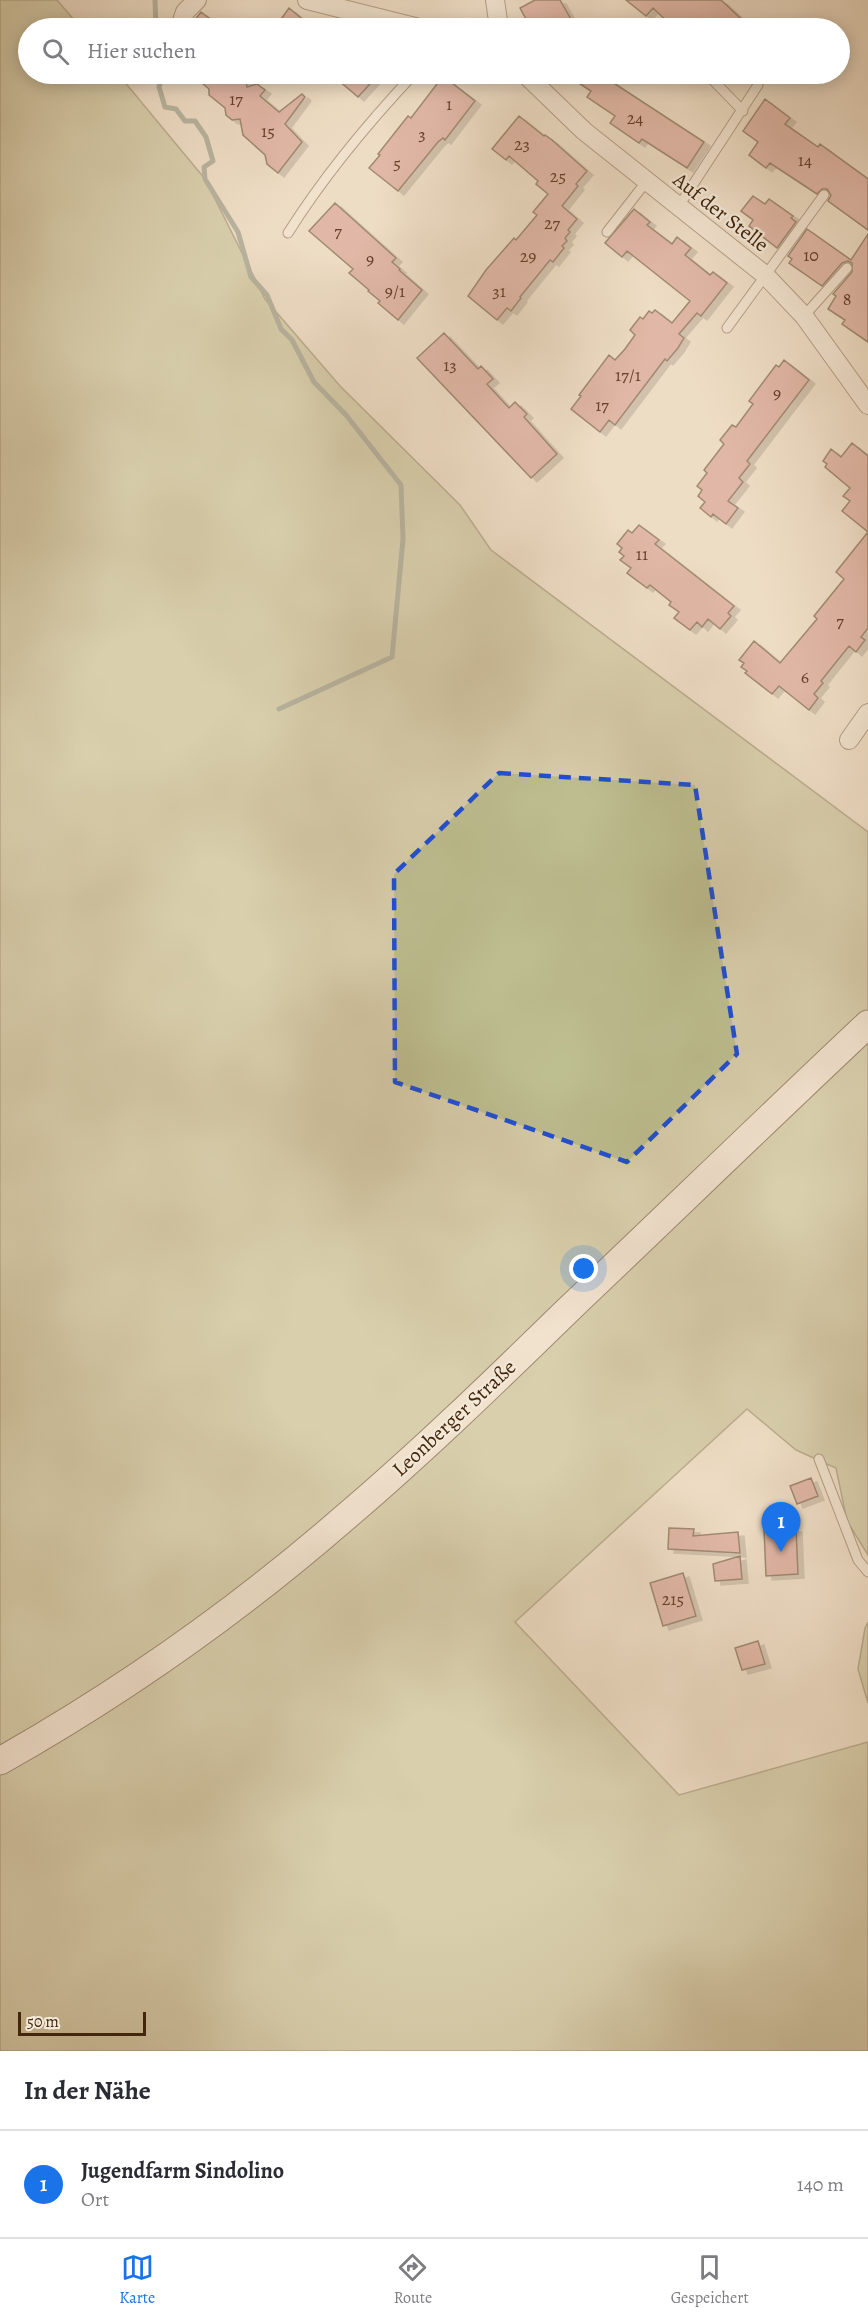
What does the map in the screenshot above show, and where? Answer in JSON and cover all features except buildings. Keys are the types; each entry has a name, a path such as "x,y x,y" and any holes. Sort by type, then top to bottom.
{"main road":[{"name":"Leonberger Straße","path":"0,1761 112,1694 170,1655 263,1585 342,1521 485,1390 868,1023"}],"street":[{"path":"183,18 185,12 197,0"},
{"path":"307,0 379,18"},
{"path":"495,0 496,18"},
{"name":"Auf der Stelle","path":"535,84 584,131 765,275 804,316 868,405"},
{"path":"849,740 868,712"}],"lane":[{"path":"288,233 307,202 379,110 404,84"},
{"path":"716,84 742,111"},
{"path":"679,206 758,85"},
{"path":"607,232 646,182"},
{"path":"727,328 824,195"},
{"path":"804,316 847,268"},
{"path":"819,1459 858,1560 868,1572"}],"highlighted area":[{"path":"499,773 695,785 737,1054 627,1162 395,1082 394,874"}],"green space":[{"path":"0,0 57,0 72,18 18,18 18,84 126,84 205,179 265,299 340,386 460,505 491,550 868,832 868,1555 847,1521 836,1468 796,1450 747,1409 515,1622 679,1795 868,1742 868,2051 0,2051"},
{"path":"868,1622 868,1703 858,1669"}],"waterway":[{"path":"155,0 156,18"},
{"path":"160,84 165,107 176,109 185,121 195,121 206,137 213,161 204,167 205,179 238,232 251,277 267,295 281,329 292,340 314,382 346,415 401,485 403,539 392,657 279,709"}],"place":[{"name":"Jugendfarm Sindolino","path":"781,1552"}]}
